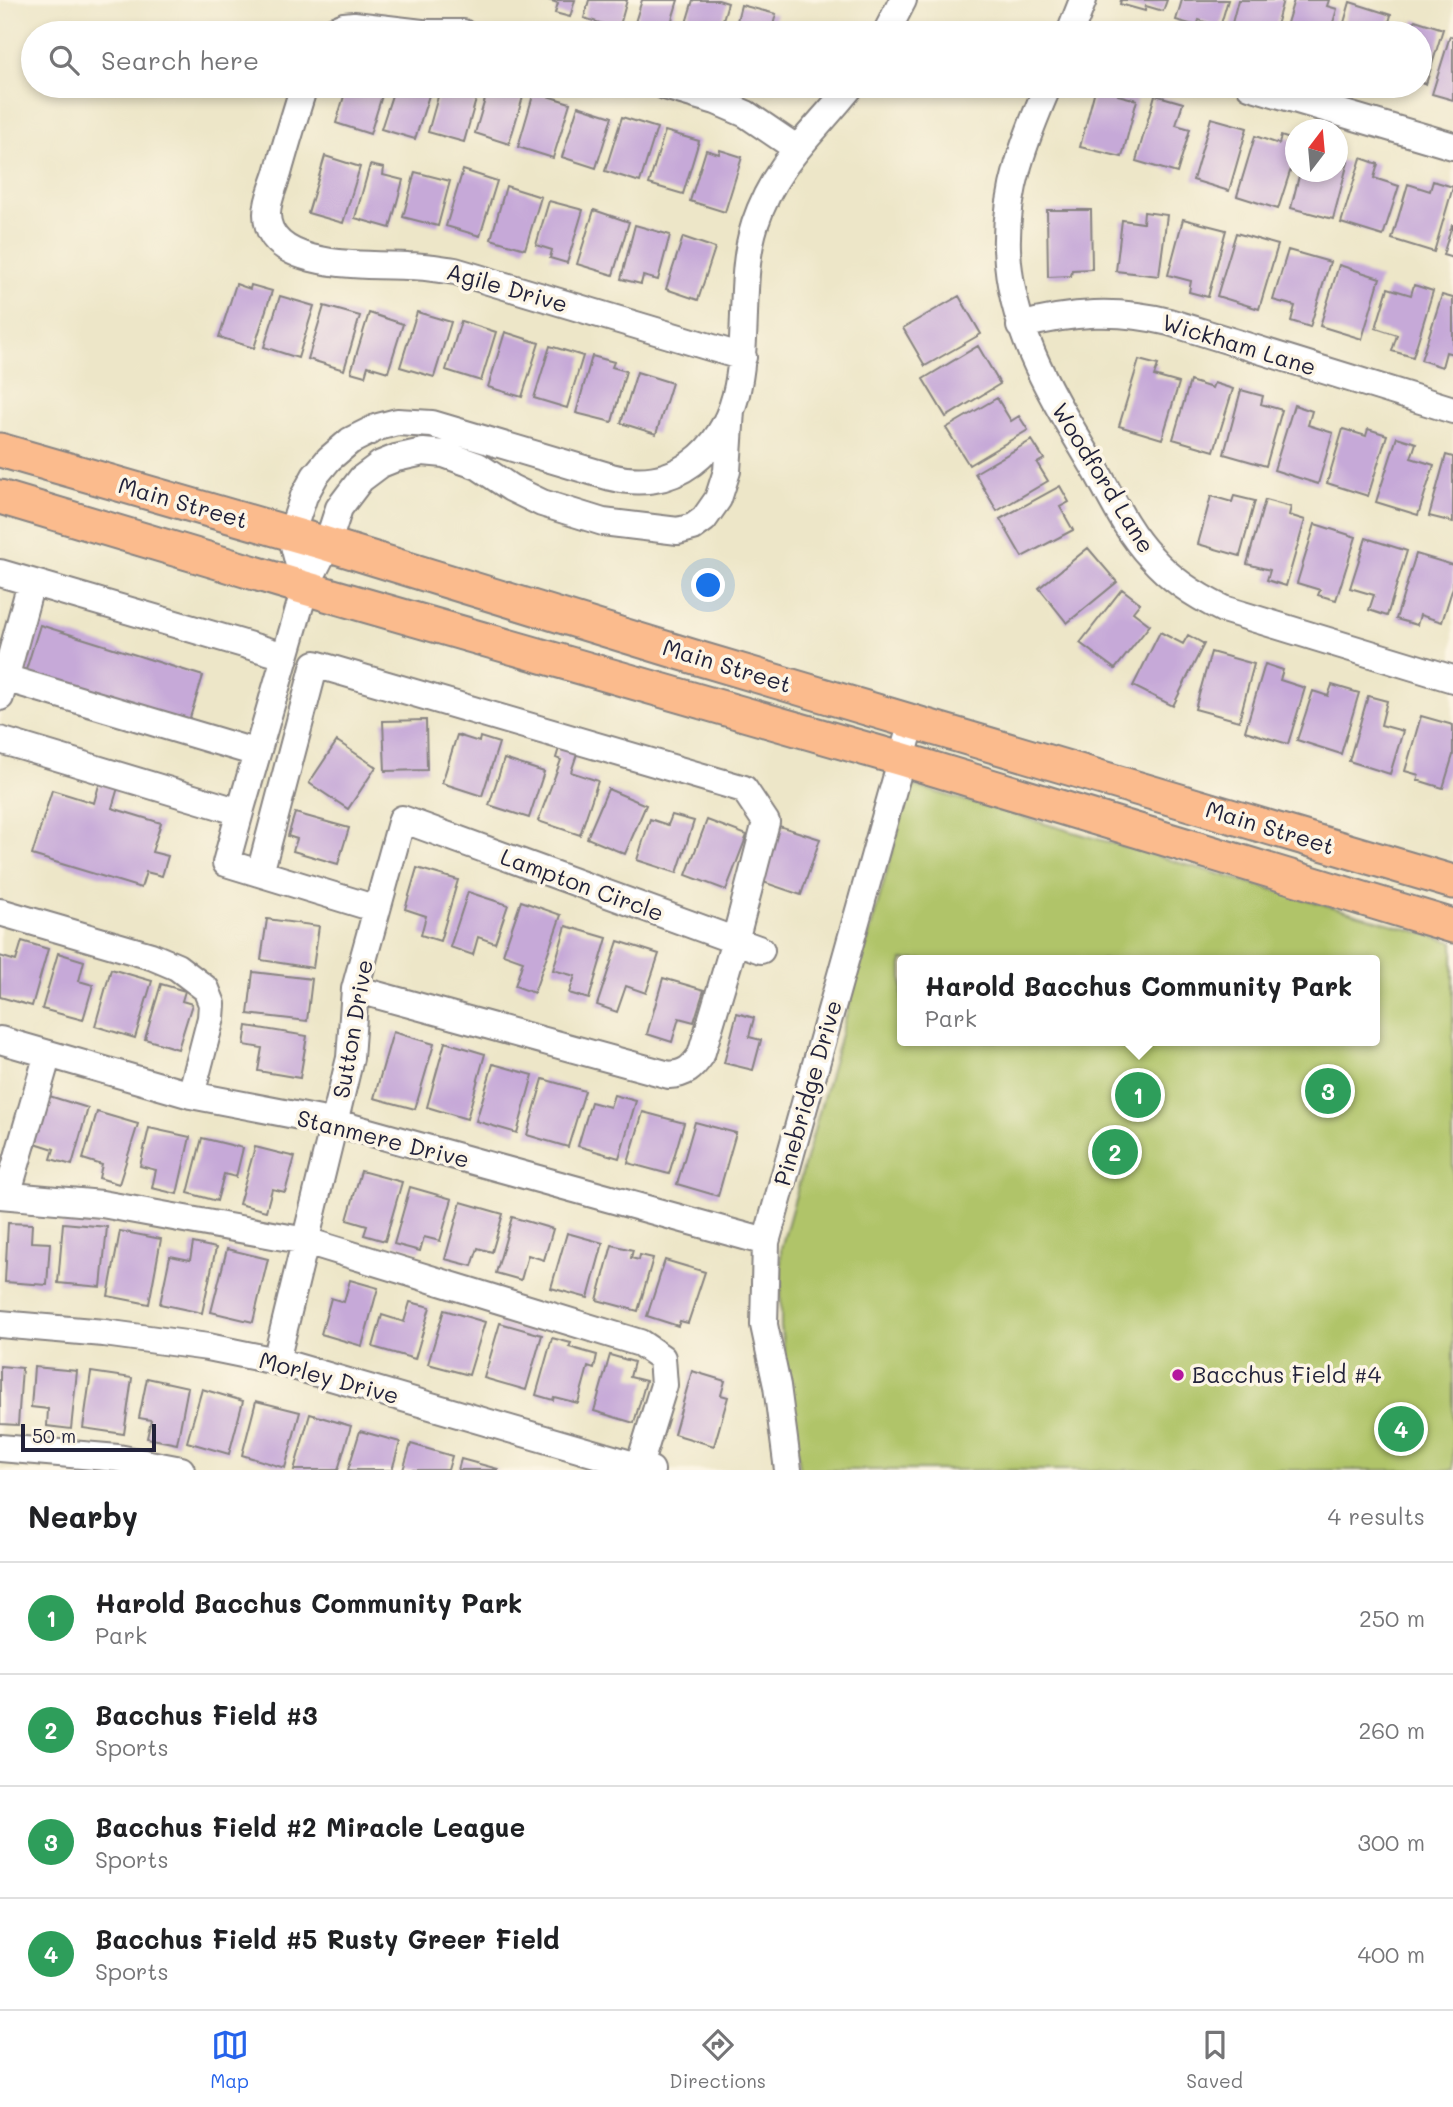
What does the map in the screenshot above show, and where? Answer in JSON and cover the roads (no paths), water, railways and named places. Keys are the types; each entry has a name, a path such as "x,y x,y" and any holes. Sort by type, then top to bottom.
{"main road":[{"name":"Main Street","path":"0,450 291,534 1453,883"},
{"name":"Main Street","path":"0,497 305,588 901,759 1453,926"}],"street":[{"path":"892,21 903,0"},
{"path":"1076,21 1083,0"},
{"name":"Agile Drive","path":"300,98 268,205 267,220 273,235 283,247 304,255 360,265 455,271 743,357"},
{"path":"703,98 732,107 765,125 796,148"},
{"path":"377,909 226,863 305,588 327,545 336,516 352,488 381,464 411,454 443,453 463,459 521,494 603,522 664,531 685,529 700,523 715,506 727,471 731,410 743,357 744,281 751,237 769,191 796,148 840,98"},
{"name":"Woodford Lane","path":"1043,98 1017,165 1008,212 1009,271 1020,326 1045,383 1128,527 1149,555 1174,579 1203,599 1240,615 1453,679"},
{"path":"1291,98 1453,146"},
{"name":"Wickham Lane","path":"1020,326 1076,314 1114,313 1139,316 1169,322 1453,410"},
{"path":"305,588 291,534 304,496 323,465 349,441 386,425 413,422 432,424 622,480 645,481 682,470 703,454 731,410"},
{"path":"563,510 574,466"},
{"path":"0,573 285,656"},
{"path":"32,583 3,687 257,753"},
{"path":"260,873 315,663 744,789 766,822 701,1055 693,1067 682,1074 669,1075 355,989"},
{"name":"Pinebridge Drive","path":"788,1470 777,1386 764,1325 766,1242 912,722"},
{"path":"0,740 240,812"},
{"name":"Sutton Drive","path":"276,1361 351,1058 355,989 402,819"},
{"name":"Lampton Circle","path":"402,819 761,950"},
{"path":"0,912 151,956 177,967 206,989 212,1004 211,1018 191,1095"},
{"name":"Stanmere Drive","path":"0,1040 191,1095 336,1123 766,1242"},
{"path":"48,1054 3,1195 102,1204 306,1241 640,1343 662,1358 664,1385 645,1468"},
{"name":"Morley Drive","path":"0,1325 104,1333 276,1361 645,1468"},
{"path":"0,1448 118,1458 181,1470"}],"place":[{"name":"Bacchus Field #2 Miracle League","path":"1328,1091"},
{"name":"Harold Bacchus Community Park","path":"1138,1095"},
{"name":"Bacchus Field #3","path":"1115,1152"},
{"name":"Bacchus Field #4","path":"1178,1375"},
{"name":"Bacchus Field #5 Rusty Greer Field","path":"1401,1429"}]}
